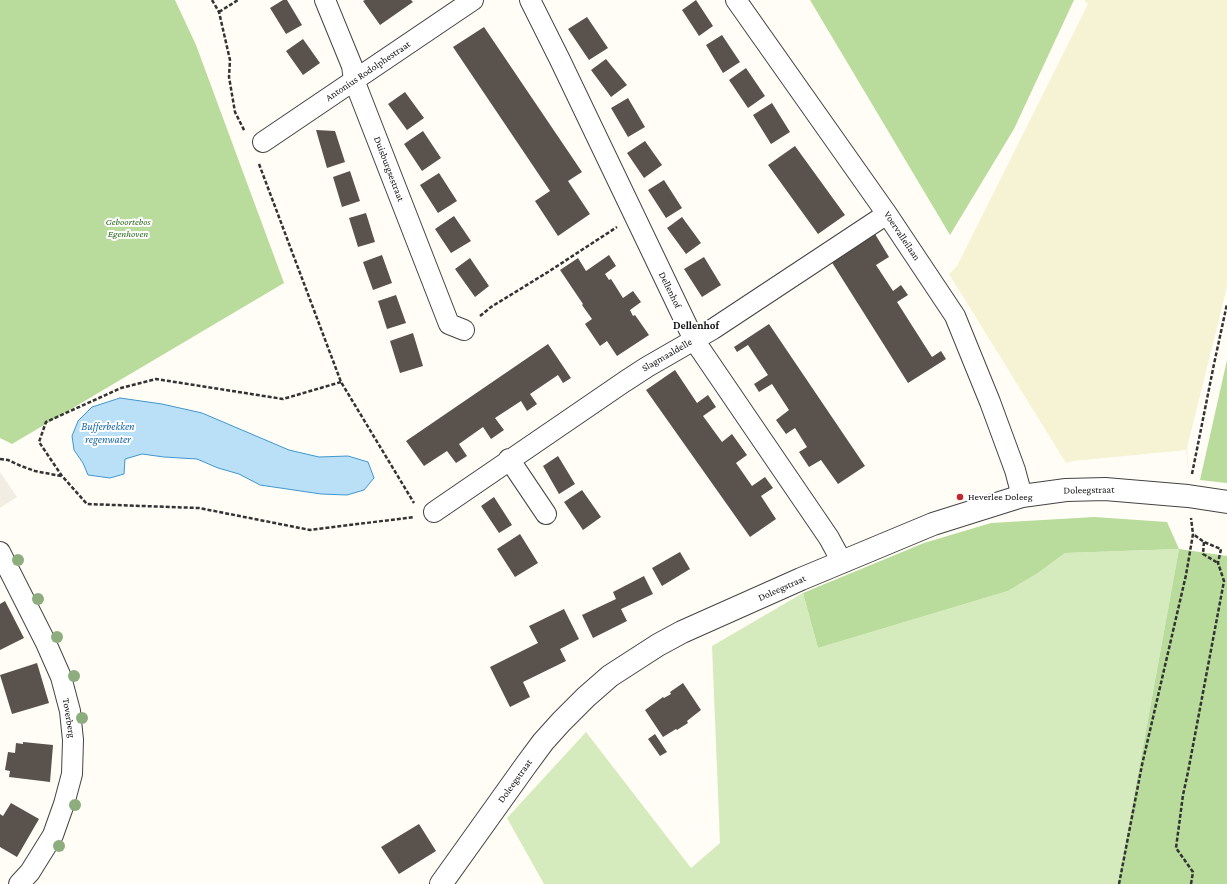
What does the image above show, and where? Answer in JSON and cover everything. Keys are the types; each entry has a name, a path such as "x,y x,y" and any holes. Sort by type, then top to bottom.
{"street":[{"name":"Duisburgsestraat","path":"325,0 352,66 354,80 450,324 464,330"},
{"name":"Antonius Rodolphestraat","path":"256,146 473,0"},
{"name":"Dellenhof","path":"530,0 694,340 829,538 842,562"},
{"name":"Voervalleilaan","path":"736,0 887,214 955,316 990,402 1015,470 1022,496"},
{"name":"Slagmaaldelle","path":"428,514 647,366 713,330 887,214"},
{"path":"510,459 546,514"},
{"name":"Doleegstraat","path":"441,884 543,742 586,697 610,676 682,632 933,524 1022,496 1046,492 1105,489 1188,496 1227,502"},
{"name":"Toverberg","path":"0,552 46,643 61,677 70,711 73,740 72,774 64,804 53,835 30,872 19,884"}],"path":[{"path":"212,0 219,12 230,60 229,77 235,112 256,146 341,382 428,514 310,530 199,508 87,504 62,476 39,442 46,422 121,388 156,379 283,399 341,382"},
{"path":"219,12 238,0"},
{"path":"464,330 491,307 548,272 634,215"},
{"path":"1119,884 1142,765 1186,576 1193,534 1188,496 1227,304"},
{"path":"0,459 8,460 35,471 62,476"},
{"path":"1191,884 1193,872 1176,848 1183,795 1224,581 1218,563 1221,549 1204,542 1193,534"},
{"path":"1204,542 1203,554 1218,563"}],"shaded area":[{"path":"1084,0 1227,0 1227,287 1187,448 1190,485 1186,450 1073,461 1066,463 949,274 957,266 1088,4"},
{"path":"0,472 17,497 0,508"}],"green space":[{"name":"Geboortebos Egenhoven","path":"0,0 175,0 196,45 284,283 12,444 0,438"},
{"path":"810,0 1074,0 1014,129 950,235"},
{"path":"1227,360 1227,483 1200,480"},
{"path":"1094,517 1167,522 1179,549 1065,553 1038,573 1008,591 818,648 803,593 924,543 991,523"},
{"path":"1179,549 1118,884 544,884 507,818 586,732 691,868 720,843 712,646 803,593 818,648 1008,591 1038,573 1065,553"},
{"path":"1179,549 1227,556 1227,884 1118,884"}],"water":[{"name":"Bufferbekken regenwater","path":"120,398 162,404 202,413 289,450 319,457 348,456 368,462 374,478 364,490 347,495 321,494 260,485 239,474 218,468 197,459 142,454 125,459 124,474 110,478 88,475 83,463 74,450 72,436 78,421 92,407"}],"building":[{"path":"283,0 287,0 302,25 286,34 270,8"},
{"path":"411,0 413,2 380,25 363,1"},
{"path":"696,0 713,26 699,36 682,10"},
{"path":"587,17 608,48 589,60 568,29"},
{"path":"484,27 582,172 568,181 590,214 558,236 535,201 550,191 453,47"},
{"path":"722,35 740,62 723,73 706,45"},
{"path":"303,39 320,63 303,75 286,51"},
{"path":"606,59 627,85 611,97 591,70"},
{"path":"746,68 765,96 748,108 729,80"},
{"path":"405,92 424,118 407,130 388,104"},
{"path":"628,98 645,127 628,137 611,108"},
{"path":"772,103 790,132 771,144 753,115"},
{"path":"316,130 335,131 345,162 327,168"},
{"path":"423,131 441,158 422,171 404,144"},
{"path":"645,141 662,165 644,178 627,153"},
{"path":"795,146 845,215 818,234 768,165"},
{"path":"350,171 360,201 342,207 333,177"},
{"path":"439,173 457,201 438,213 420,185"},
{"path":"664,180 682,208 666,218 648,190"},
{"path":"366,213 375,242 358,247 349,218"},
{"path":"454,216 471,241 451,253 435,229"},
{"path":"682,217 701,243 686,254 667,228"},
{"path":"875,234 889,257 876,265 893,291 901,285 908,295 897,302 932,357 941,351 946,359 908,383 831,261"},
{"path":"382,255 392,283 373,290 363,262"},
{"path":"609,255 616,266 605,274 609,280 611,279 623,298 633,291 641,302 630,310 633,316 635,315 649,335 617,356 607,341 600,346 585,324 592,319 560,270 578,258 586,271"},
{"path":"704,257 721,285 702,297 684,269"},
{"path":"470,258 489,286 475,297 455,269"},
{"path":"396,295 406,323 387,329 378,301"},
{"path":"769,324 865,466 838,484 821,460 809,467 799,452 807,447 795,428 786,434 776,420 789,410 772,384 759,392 754,384 768,375 748,345 737,352 734,347"},
{"path":"413,333 423,366 400,373 390,341"},
{"path":"548,344 571,378 563,383 558,375 530,394 537,404 527,411 521,401 495,418 504,430 491,439 483,427 459,444 467,456 456,463 447,451 424,466 406,441"},
{"path":"675,370 697,403 708,395 716,407 703,416 722,442 732,434 747,455 736,463 752,486 765,477 773,488 761,496 776,519 750,537 646,390"},
{"path":"558,456 575,484 559,494 543,466"},
{"path":"582,490 601,517 583,530 564,502"},
{"path":"494,497 512,525 499,533 481,506"},
{"path":"520,534 538,563 515,577 497,549"},
{"path":"680,552 690,569 662,586 652,568"},
{"path":"644,576 653,594 621,609 627,621 593,638 582,615 616,599 613,592"},
{"path":"5,601 24,638 0,650 0,604"},
{"path":"564,609 579,639 560,649 566,661 523,682 530,697 510,707 490,667 538,643 529,626"},
{"path":"37,663 49,703 12,714 0,675"},
{"path":"683,683 701,710 687,721 688,723 663,737 645,710 663,697 664,698 671,694 670,692"},
{"path":"655,734 667,752 660,756 648,739"},
{"path":"23,742 53,745 50,782 9,777 10,771 5,770 8,752 15,753 16,743 23,744"},
{"path":"11,803 39,819 17,857 0,847 0,814 3,816"},
{"path":"419,824 436,851 399,874 381,847"}],"place":[{"name":"Heverlee Doleeg","path":"960,497"}],"district":[{"name":"Dellenhof","path":"696,326"}]}
